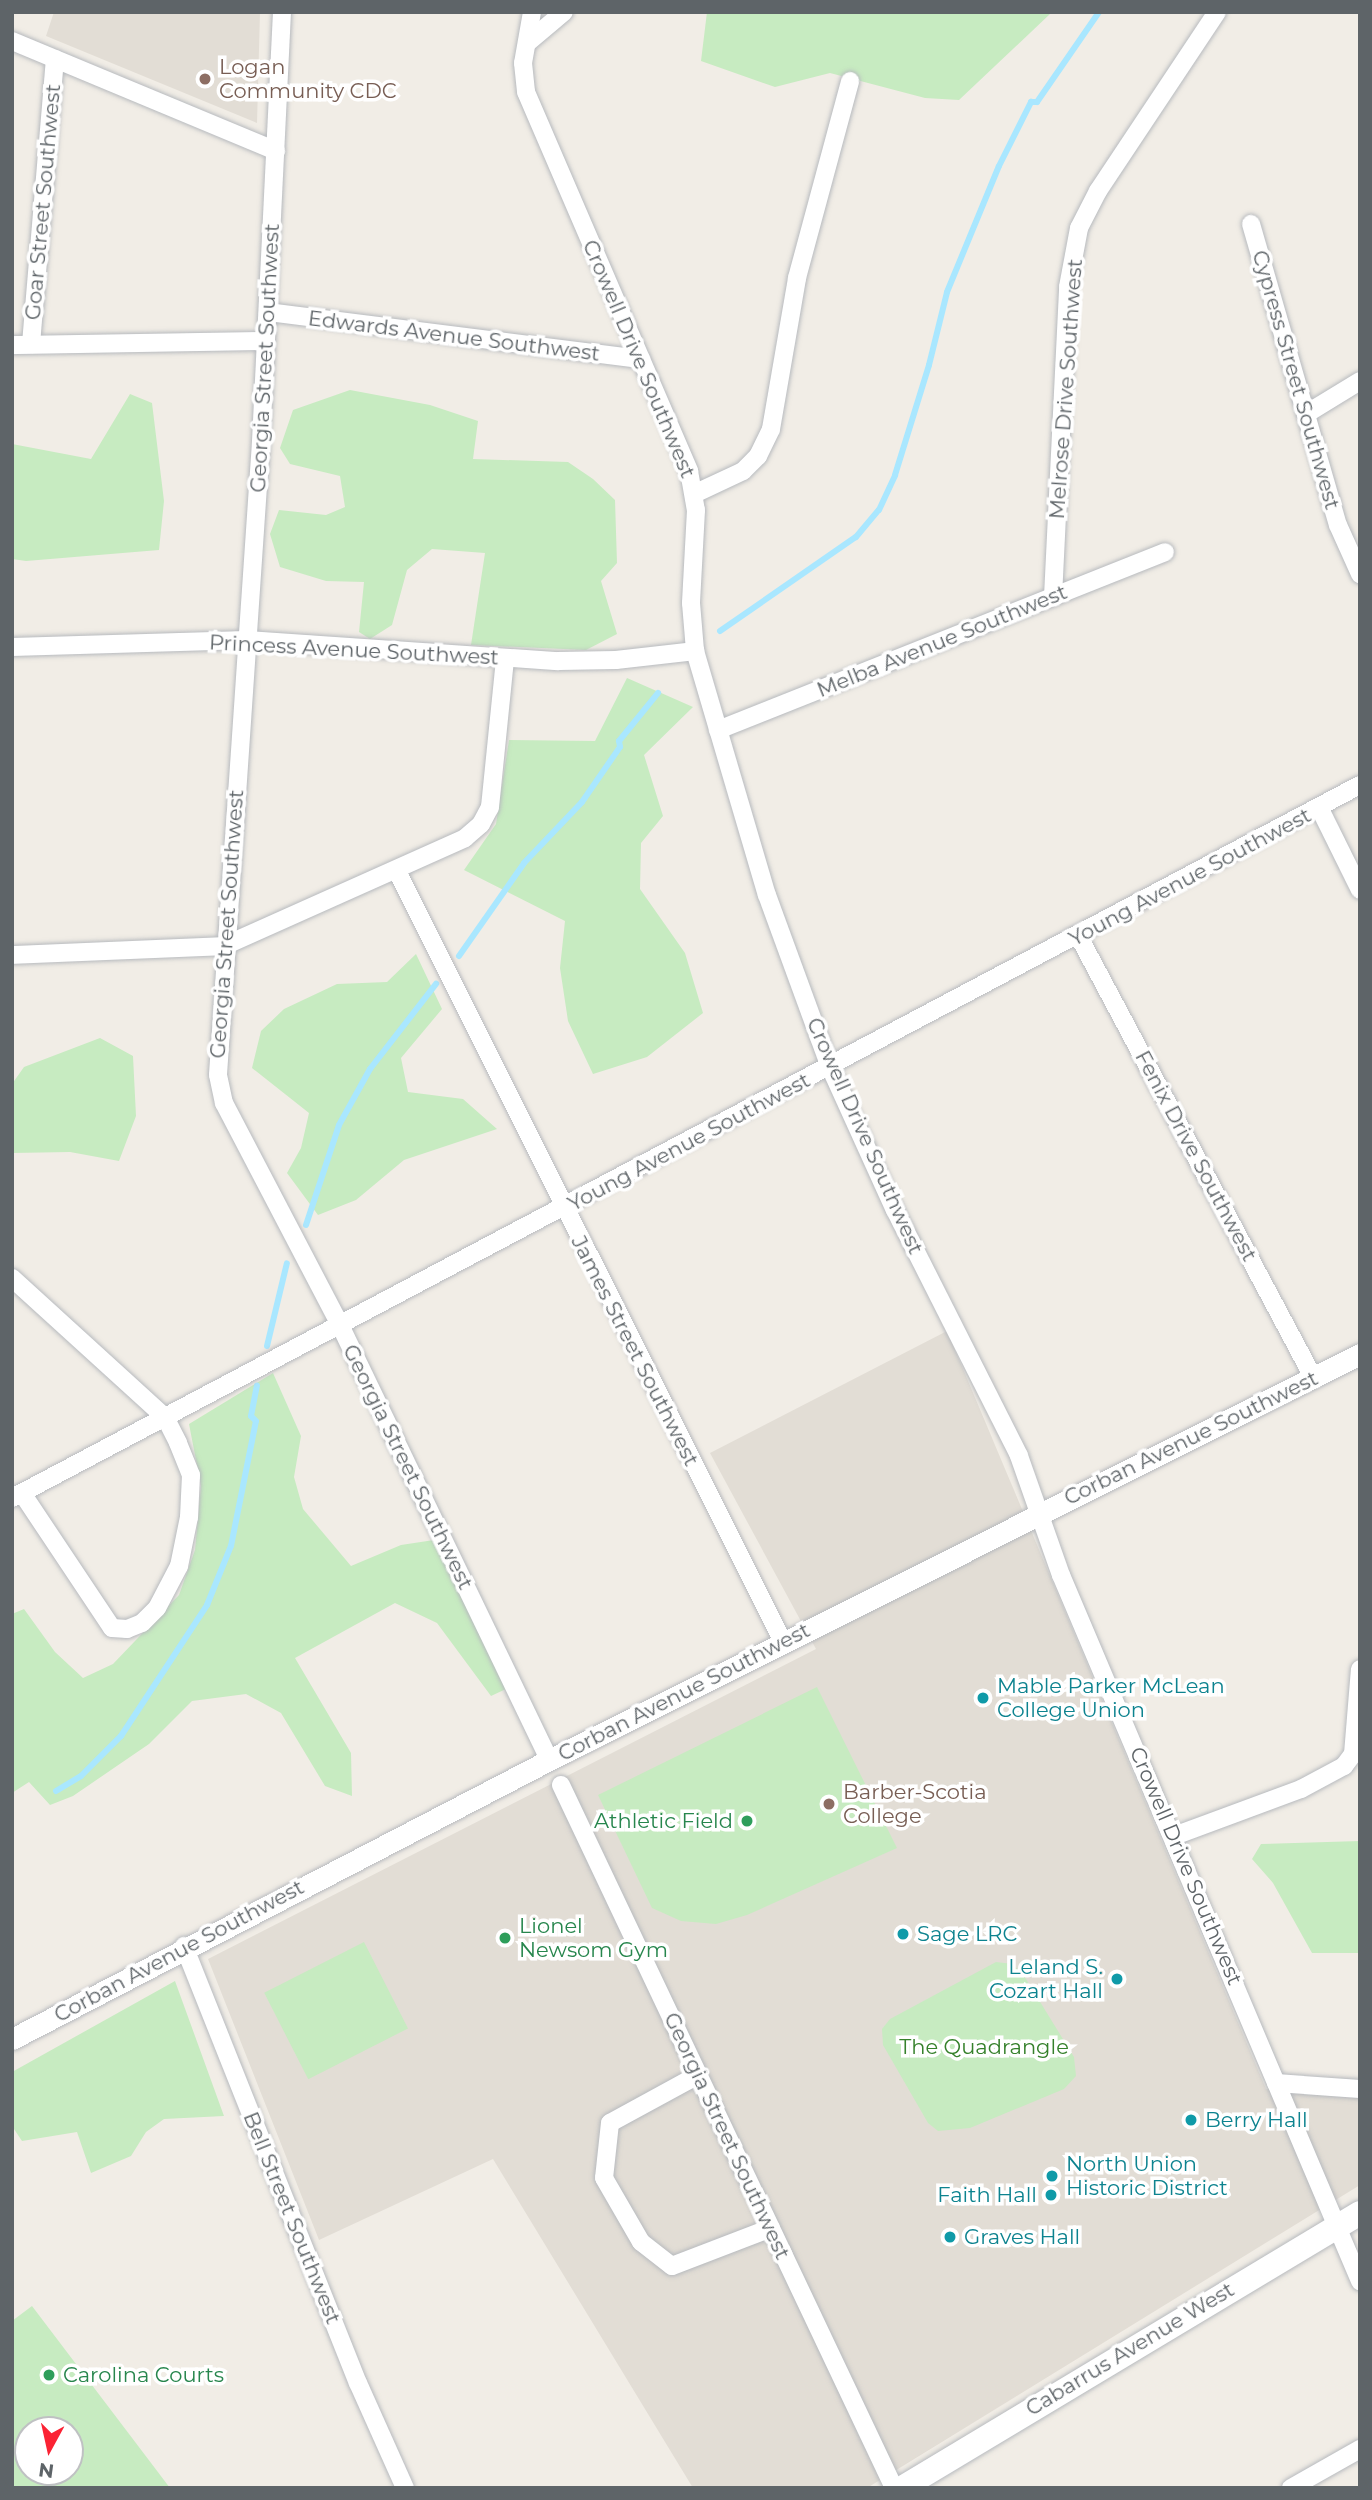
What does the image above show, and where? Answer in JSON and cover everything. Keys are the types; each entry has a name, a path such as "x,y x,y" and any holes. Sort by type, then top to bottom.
{"main road":[{"name":"Cabarrus Avenue West","path":"902,2488 1360,2213"}],"street":[{"name":"Georgia Street Southwest","path":"282,12 268,313 217,1039 224,1103 340,1325 549,1760"},
{"name":"Crowell Drive Southwest","path":"532,12 527,43 526,92 641,359 694,494 691,603 695,651 767,895 830,1067 895,1210 1019,1456 1038,1514 1174,1836 1334,2228 1360,2281"},
{"path":"527,43 564,12"},
{"name":"Melrose Drive Southwest","path":"1053,597 1068,287 1079,228 1098,191 1217,12"},
{"path":"12,41 276,151"},
{"name":"Goar Street Southwest","path":"31,344 55,59"},
{"path":"694,494 743,471 758,456 771,429 797,278 850,80"},
{"name":"Cypress Street Southwest","path":"1251,224 1338,525 1360,574"},
{"name":"Edwards Avenue Southwest","path":"268,313 641,359"},
{"path":"12,345 266,341"},
{"path":"1306,414 1360,381"},
{"name":"Melba Avenue Southwest","path":"718,730 1166,552"},
{"name":"Princess Avenue Southwest","path":"12,647 247,640 505,659 616,660 695,651"},
{"path":"12,955 224,946 397,871 465,838 481,824 490,807 505,659"},
{"name":"Young Avenue Southwest","path":"17,1496 160,1413 340,1325 1321,809 1360,785"},
{"path":"1321,809 1360,890"},
{"name":"James Street Southwest","path":"397,871 563,1208 783,1642"},
{"name":"Fenix Drive Southwest","path":"1078,935 1313,1377"},
{"path":"12,1278 160,1413 191,1475 192,1490 179,1566 157,1608 142,1623 128,1629 112,1628 100,1616 17,1496"},
{"name":"Corban Avenue Southwest","path":"12,2039 184,1946 783,1642 1313,1377 1358,1361"},
{"path":"1174,1836 1301,1789 1344,1766 1353,1754 1360,1669"},
{"name":"Georgia Street Southwest","path":"561,1785 894,2488"},
{"name":"Bell Street Southwest","path":"184,1946 358,2383 405,2488"},
{"path":"698,2075 610,2123 604,2178 640,2242 672,2266 771,2228"},
{"path":"1276,2083 1360,2089"},
{"path":"1291,2488 1360,2449"}],"shaded area":[{"name":"Logan Community CDC","path":"54,12 260,12 257,123 46,36"},
{"name":"Barber-Scotia College","path":"947,1331 1266,2089 1360,2096 1360,2185 867,2488 693,2488 493,2159 319,2240 208,1959 816,1649 710,1453"}],"green space":[{"path":"707,12 1089,12 1050,14 959,100 925,98 830,73 775,87 701,61"},
{"path":"350,390 430,405 478,421 473,459 568,462 593,479 615,500 617,563 601,581 617,634 586,650 471,645 485,553 432,549 407,570 392,625 370,639 359,632 364,582 326,581 280,567 270,534 279,510 326,515 345,507 340,476 290,464 280,448 293,410"},
{"path":"130,394 152,403 164,501 159,550 26,561 12,559 12,444 91,459"},
{"path":"627,678 693,707 644,755 663,816 641,843 640,889 685,953 703,1013 647,1057 593,1074 568,1021 560,968 565,921 464,870 496,824 509,740 595,741"},
{"path":"416,954 442,1009 401,1058 408,1092 463,1099 497,1129 404,1160 356,1200 318,1215 287,1173 301,1148 309,1113 252,1068 261,1031 284,1009 337,984 387,982"},
{"path":"100,1038 133,1056 136,1116 119,1161 70,1152 12,1153 12,1084 24,1067"},
{"path":"273,1373 301,1436 294,1477 303,1509 351,1566 401,1545 434,1540 506,1689 491,1696 437,1623 395,1603 295,1658 351,1753 352,1796 325,1786 281,1713 246,1694 192,1701 149,1744 73,1796 50,1805 29,1782 12,1793 12,1614 24,1609 55,1652 83,1678 113,1664 179,1595 195,1550 201,1486 189,1424"},
{"name":"Athletic Field","path":"817,1687 897,1848 747,1915 716,1924 681,1921 652,1908 598,1795"},
{"path":"1360,1841 1360,1953 1312,1953 1273,1883 1252,1859 1261,1844"},
{"path":"364,1942 408,2028 308,2079 264,1993"},
{"name":"The Quadrangle","path":"996,1962 1013,1964 1026,1979 1074,2057 1076,2076 1064,2089 970,2128 938,2131 928,2123 883,2045 882,2029 890,2019"},
{"path":"175,1981 224,2116 164,2119 146,2132 131,2156 91,2173 77,2132 22,2141 12,2126 12,2072"},
{"name":"Carolina Courts","path":"32,2306 170,2488 12,2488 12,2321"}],"waterway":[{"path":"720,631 856,537 879,510 895,475 929,365 947,292 999,166 1031,102 1037,102 1099,12"},
{"path":"459,956 524,863 582,802 620,747 619,741 658,693"},
{"path":"306,1225 339,1125 370,1069 436,984"},
{"path":"267,1346 287,1263"},
{"path":"56,1791 81,1776 121,1736 207,1605 231,1546 256,1421 251,1416 257,1386"}],"place":[{"name":"Logan Community CDC","path":"205,79"},
{"name":"Mable Parker McLean College Union","path":"983,1698"},
{"name":"Barber-Scotia College","path":"829,1804"},
{"name":"Athletic Field","path":"747,1821"},
{"name":"Sage LRC","path":"903,1934"},
{"name":"Lionel Newsom Gym","path":"505,1938"},
{"name":"Leland S. Cozart Hall","path":"1117,1979"},
{"name":"Berry Hall","path":"1191,2120"},
{"name":"North Union Historic District","path":"1052,2176"},
{"name":"Faith Hall","path":"1051,2195"},
{"name":"Graves Hall","path":"950,2237"},
{"name":"Carolina Courts","path":"49,2375"}]}
